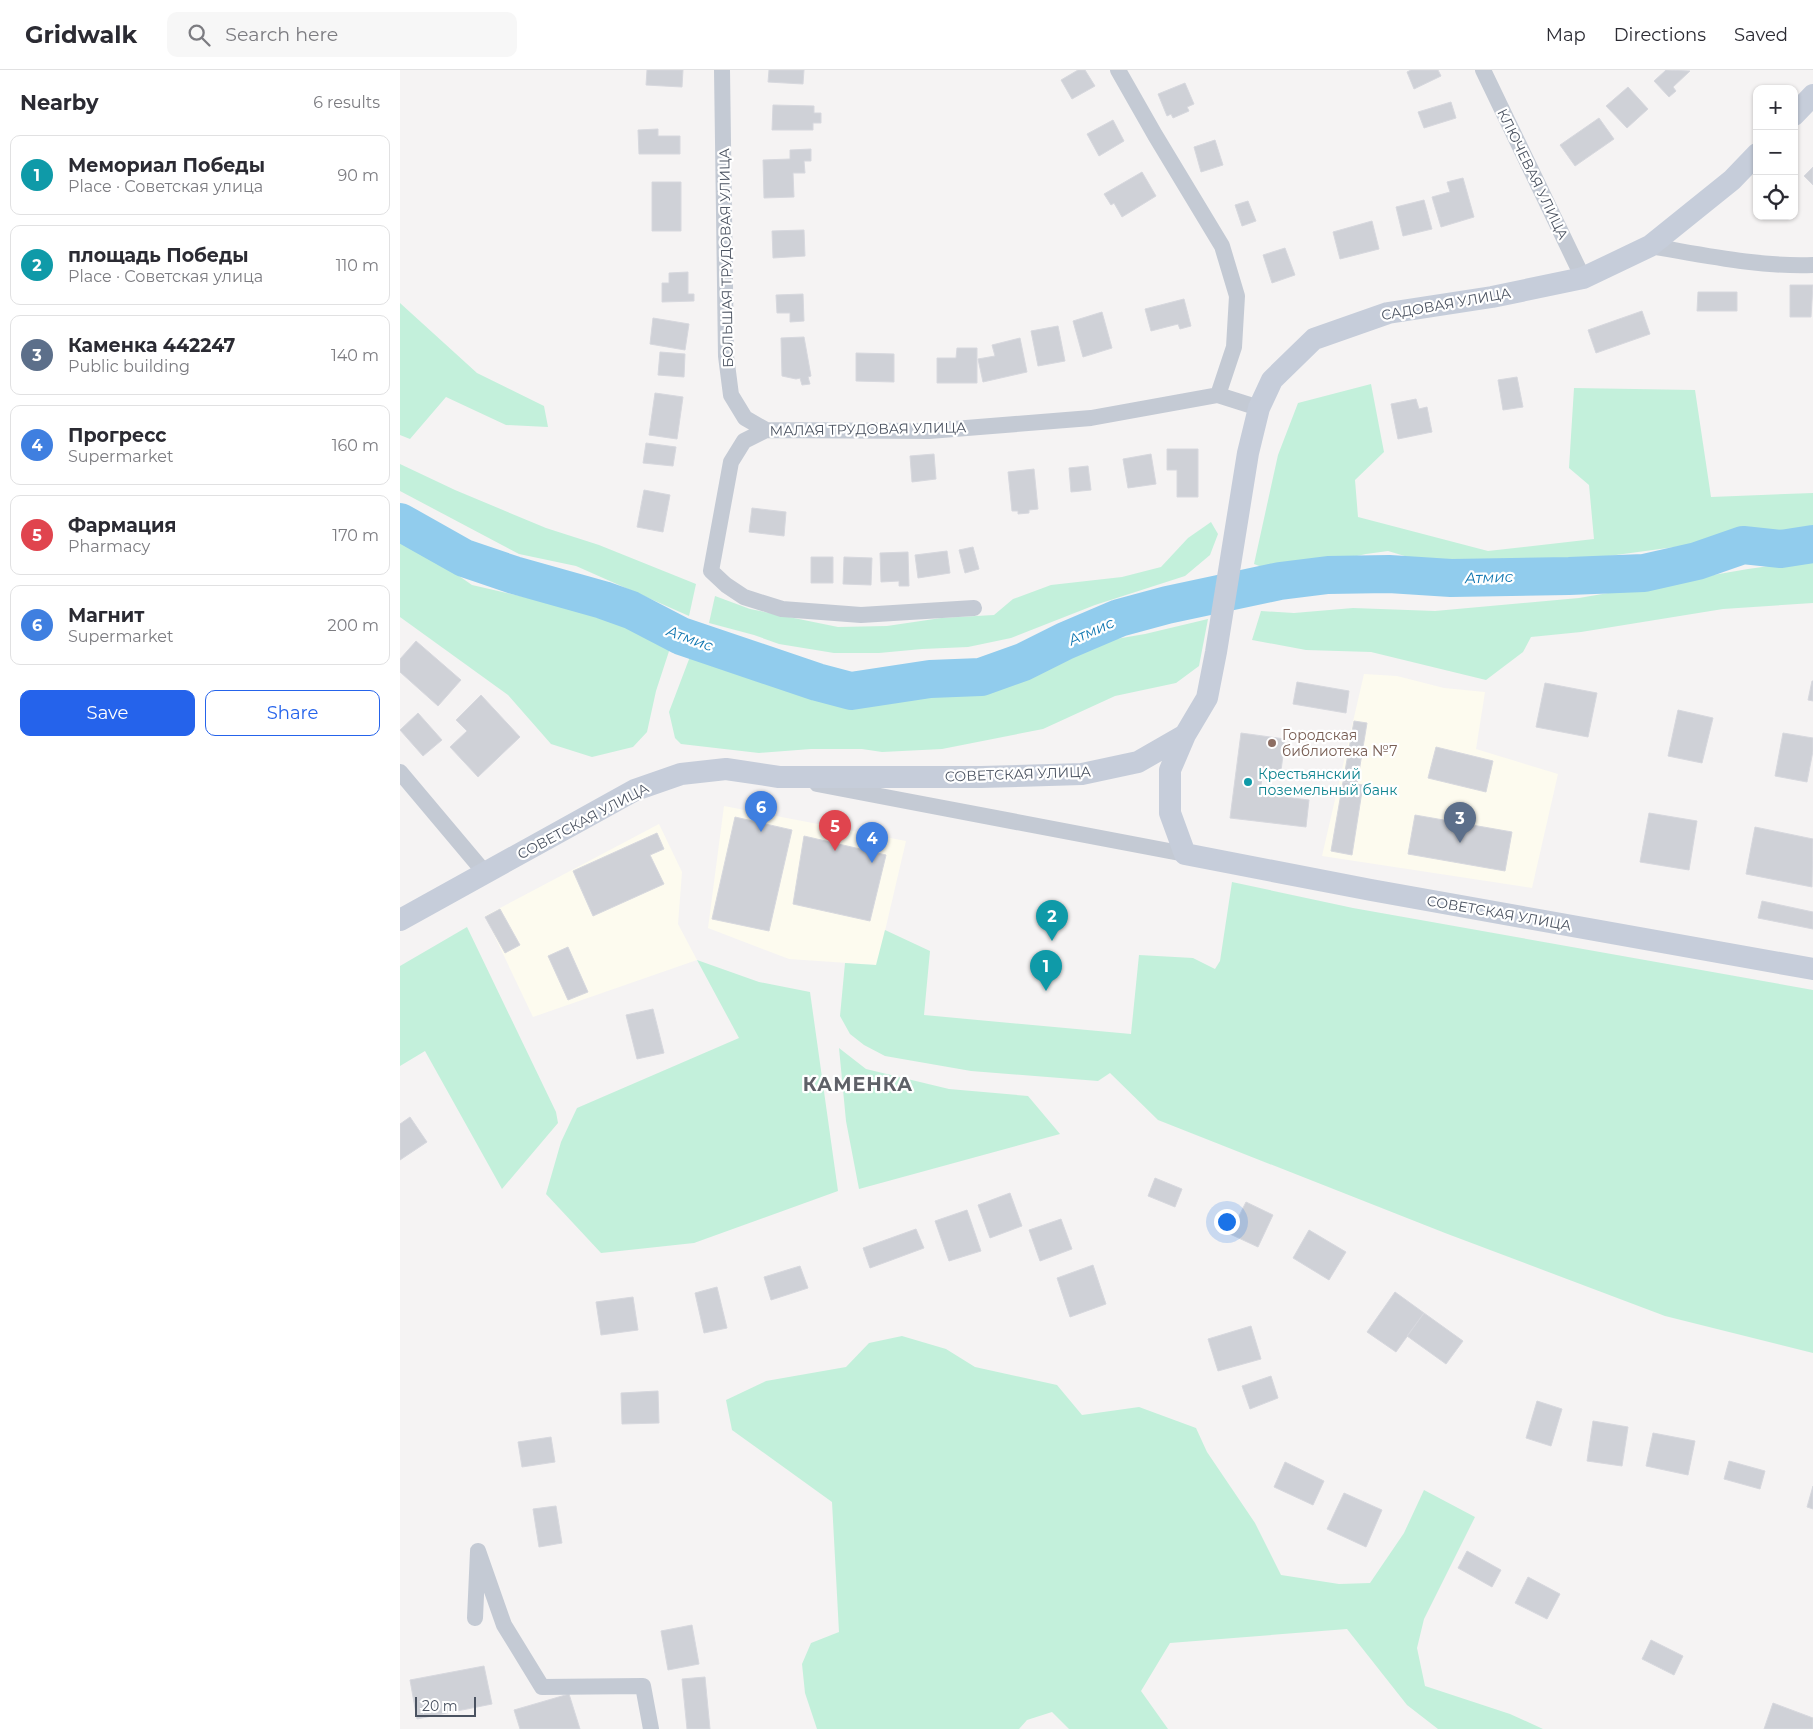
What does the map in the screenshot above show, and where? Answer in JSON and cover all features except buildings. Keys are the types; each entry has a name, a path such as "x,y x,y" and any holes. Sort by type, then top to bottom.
{"main road":[{"path":"1798,110 1813,95"},
{"name":"САДОВАЯ УЛИЦА","path":"1185,735 1206,698 1216,652 1248,453 1259,408 1272,380 1314,339 1388,313 1492,296 1583,278 1650,246 1732,180 1753,158"},
{"path":"1185,735 1170,770 1170,813 1185,854"},
{"name":"СОВЕТСКАЯ УЛИЦА","path":"400,920 635,790 681,774 726,769 779,777 981,777 1082,774 1138,762 1185,735"},
{"name":"СОВЕТСКАЯ УЛИЦА","path":"1185,854 1380,892 1813,969"}],"street":[{"name":"БОЛЬШАЯ ТРУДОВАЯ УЛИЦА","path":"722,70 726,356 728,375 731,395 745,418 766,430"},
{"path":"1118,70 1222,246 1237,296 1234,347 1218,395 1259,408"},
{"name":"КЛЮЧЕВАЯ УЛИЦА","path":"1483,70 1583,278"},
{"path":"1650,246 1730,260 1795,266 1813,265"},
{"name":"МАЛАЯ ТРУДОВАЯ УЛИЦА","path":"974,608 861,615 782,609 744,597 726,585 711,571 731,462 744,441 766,430 929,431 1090,418 1218,395"},
{"path":"400,772 485,873"},
{"name":"СОВЕТСКАЯ УЛИЦА","path":"779,777 1185,854"},
{"path":"475,1618 478,1551 504,1626 542,1686 643,1686 651,1729"}],"shaded area":[{"path":"1364,674 1397,676 1444,688 1485,692 1476,749 1558,774 1532,888 1322,856"},
{"path":"724,806 906,841 877,965 789,959 708,928"},
{"path":"659,824 682,872 678,924 697,960 533,1017 485,916"}],"green space":[{"path":"400,303 477,373 544,406 548,427 506,425 446,397 410,439 400,435"},
{"path":"1371,384 1384,452 1355,480 1358,517 1488,551 1594,539 1589,485 1569,468 1574,388 1695,390 1711,497 1813,493 1813,532 1719,541 1557,563 1472,570 1438,566 1388,551 1278,573 1254,564 1278,455 1298,403"},
{"path":"400,464 455,490 546,528 599,545 696,584 689,616 576,566 519,554 400,491"},
{"path":"1211,522 1218,534 1210,555 1185,576 1095,605 1011,638 968,647 879,653 834,653 779,644 709,623 715,596 750,609 838,627 887,626 941,618 994,615 1013,599 1051,585 1122,577 1161,567 1188,538"},
{"path":"400,535 472,585 636,623 673,639 656,691 647,732 633,747 592,757 551,744 508,695 400,617"},
{"path":"1813,560 1813,603 1723,609 1581,632 1531,637 1523,652 1486,680 1371,652 1306,650 1252,640 1261,611 1294,613 1353,608 1435,611 1579,598 1748,569"},
{"path":"1208,619 1199,666 1176,683 1115,696 1043,729 942,749 882,752 862,749 811,749 759,753 681,744 675,738 669,712 691,654 733,665 774,679 810,695 863,702 937,690 981,689 1026,680 1110,640"},
{"path":"1232,882 1353,908 1813,990 1813,1353 1665,1316 1445,1233 1158,1120 1110,1073 1098,1081 971,1071 885,1056 864,1045 850,1034 840,1016 845,963 876,965 885,930 930,951 924,1015 1131,1034 1139,955 1193,958 1215,969 1220,961"},
{"path":"467,927 556,1112 558,1123 502,1189 425,1051 400,1066 400,966"},
{"path":"697,960 759,982 810,992 838,1191 694,1243 601,1253 546,1194 561,1142 577,1108 739,1038"},
{"path":"839,1048 866,1069 949,1089 1028,1096 1060,1134 859,1189 846,1121"},
{"path":"902,1336 946,1349 975,1367 1057,1385 1082,1415 1139,1407 1196,1428 1207,1452 1255,1523 1281,1575 1339,1584 1370,1583 1404,1533 1424,1490 1475,1517 1424,1619 1417,1648 1425,1686 1510,1714 1543,1729 1438,1729 1407,1705 1347,1629 1170,1643 1141,1691 1168,1729 1069,1729 1052,1712 1027,1720 1019,1729 817,1729 805,1693 802,1664 811,1643 839,1632 832,1502 732,1430 726,1400 766,1381 846,1367 869,1343"}],"waterway":[{"name":"Атмис","path":"400,522 464,558 514,575 603,600 631,610 681,636 817,682 851,691 930,679 981,677 1023,662 1065,641 1119,618 1167,605 1280,581 1328,575 1389,574 1451,578 1644,573 1697,561 1743,545 1781,549 1813,544"}],"place":[{"name":"Городская библиотека №7","path":"1272,743"},
{"name":"Крестьянский поземельный банк","path":"1248,782"},
{"name":"Магнит","path":"761,832"},
{"name":"Каменка 442247","path":"1460,843"},
{"name":"Фармация","path":"835,851"},
{"name":"Прогресс","path":"872,863"},
{"name":"площадь Победы","path":"1052,941"},
{"name":"Мемориал Победы","path":"1046,991"}],"district":[{"name":"КАМЕНКА","path":"858,1084"}]}
